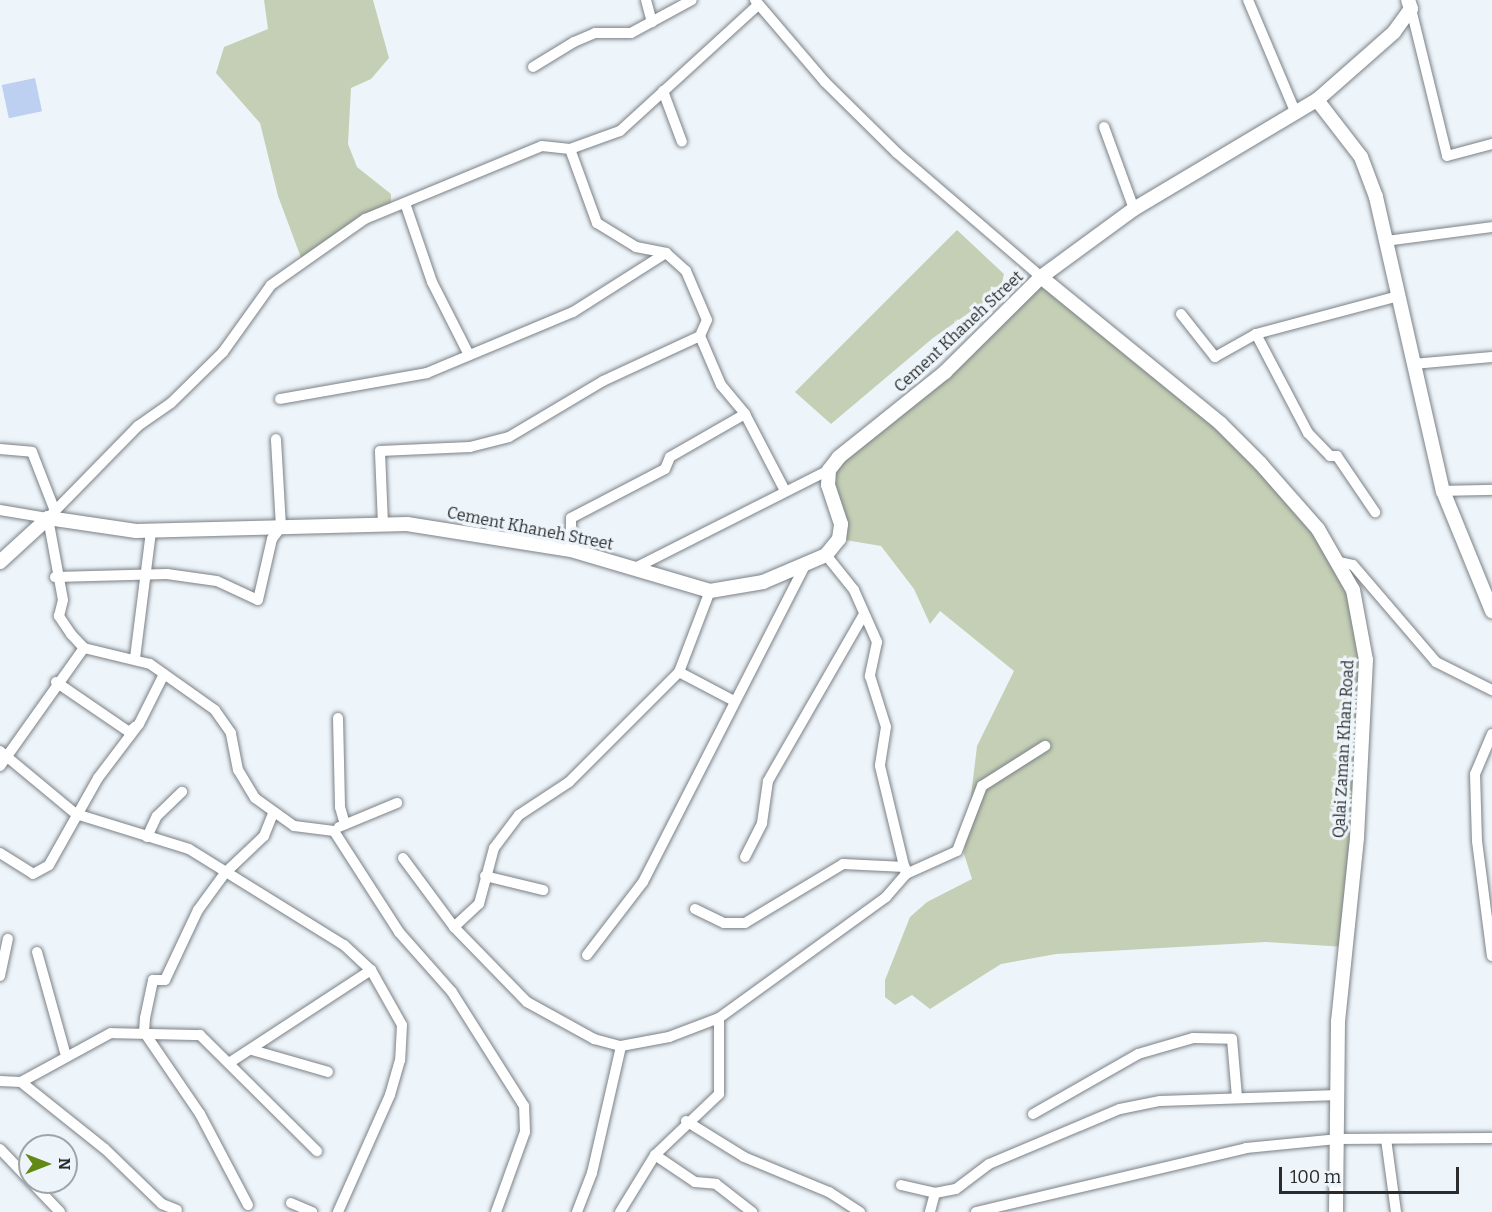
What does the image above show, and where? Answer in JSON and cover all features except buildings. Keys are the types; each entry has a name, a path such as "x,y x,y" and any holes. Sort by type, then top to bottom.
{"street":[{"path":"646,0 652,22"},
{"path":"533,67 595,33 610,37 652,22 692,0"},
{"path":"1248,0 1295,111"},
{"path":"0,562 138,426 171,403 223,352 271,285 365,219 542,147 570,149 620,131 756,3 897,153 1041,277"},
{"path":"1410,4 1447,156 1492,144"},
{"name":"Cement Khaneh Street","path":"829,470 945,372 1041,277 1134,209 1295,111 1317,100 1381,45 1410,4"},
{"path":"663,91 682,142"},
{"path":"1317,100 1360,157 1386,242 1443,491 1492,611"},
{"path":"1104,127 1134,209"},
{"path":"383,524 380,451 470,447 509,437 594,386 700,336 707,320 686,271 666,253 636,247 597,223 570,149"},
{"path":"405,203 432,282 469,355"},
{"path":"1386,242 1492,227"},
{"path":"280,399 427,373 573,312 666,253"},
{"name":"Qalai Zaman Khan Road","path":"1041,277 1220,423 1318,529 1339,561 1353,590 1366,660 1357,838 1338,1021 1336,1212"},
{"path":"1181,314 1215,357 1256,334 1399,296"},
{"path":"1256,334 1308,433 1330,456 1337,456 1375,512"},
{"path":"700,336 721,385 745,414 785,491"},
{"path":"1413,364 1492,357"},
{"path":"571,550 571,518 577,513 665,470 669,457 745,414"},
{"path":"55,577 145,575 217,581 258,600 273,539 281,527 276,439"},
{"path":"0,449 32,452 51,514 55,577 63,600 59,616 84,648 135,658 215,710 231,733 238,770 255,798 273,814 294,826 334,831 397,802"},
{"path":"635,568 829,470 841,531 826,555 854,590 863,616 877,642 870,676 886,727 880,766 906,871"},
{"path":"1443,491 1492,490"},
{"path":"0,510 51,514"},
{"name":"Cement Khaneh Street","path":"51,514 151,531 383,524 471,532 571,550 710,591 763,582 826,555"},
{"path":"135,658 151,531"},
{"path":"1339,561 1353,566 1436,662 1492,690"},
{"path":"587,955 643,882 807,562"},
{"path":"454,927 479,904 494,849 519,815 568,782 679,672 710,591"},
{"path":"745,857 762,823 768,781 863,616"},
{"path":"0,766 4,754 84,648"},
{"path":"679,672 734,701"},
{"path":"0,853 33,874 48,865 76,814 139,724 163,676"},
{"path":"57,682 129,732 139,724"},
{"path":"338,718 340,807 345,824"},
{"path":"1492,734 1475,774 1477,841 1492,956"},
{"path":"695,909 739,924 788,901 843,864 906,871 957,851 982,786 1045,746"},
{"path":"4,754 76,814 189,849 344,945 372,970 402,1025 400,1060 338,1212"},
{"path":"147,837 157,816 182,792"},
{"path":"248,1205 205,1123 144,1032 153,980 165,980 198,910 225,873 264,836 273,814"},
{"path":"334,831 399,932 452,992 524,1106 525,1132 496,1212"},
{"path":"403,858 454,927 527,1002 576,1030 621,1046 669,1037 719,1018 886,897 906,871"},
{"path":"485,876 543,890"},
{"path":"0,976 8,939"},
{"path":"37,952 66,1056"},
{"path":"229,1063 372,970"},
{"path":"620,1212 655,1155 686,1121 719,1094 719,1018"},
{"path":"0,1076 0,1081 21,1082 111,1033 200,1035 317,1151"},
{"path":"1033,1114 1138,1054 1193,1038 1232,1039 1237,1097"},
{"path":"577,1212 621,1046"},
{"path":"252,1050 328,1072"},
{"path":"21,1082 105,1149 162,1204 177,1210"},
{"path":"901,1185 935,1193 956,1189 989,1164 1120,1109 1237,1097 1339,1095"},
{"path":"686,1121 744,1157 829,1192 860,1212"},
{"path":"976,1212 1158,1171 1195,1156 1337,1139 1492,1138"},
{"path":"1386,1139 1396,1212"},
{"path":"1,1152 60,1212"},
{"path":"655,1155 695,1182 716,1184 752,1212"},
{"path":"930,1212 935,1193"},
{"path":"291,1203 312,1212"}],"green space":[{"path":"264,0 373,0 389,58 371,79 351,88 348,144 357,167 391,194 391,208 303,263 278,196 260,123 216,73 224,47 268,29"},
{"path":"957,230 1004,274 1000,291 933,338 831,424 795,392"},
{"path":"1041,277 1220,423 1339,561 1366,660 1345,947 1266,942 1056,954 1001,964 930,1009 912,995 895,1005 885,997 885,980 910,917 927,902 972,879 964,854 977,746 1014,671 940,611 930,624 914,589 881,546 839,539 829,470"}],"water":[{"path":"35,78 42,111 9,118 2,85"}]}
